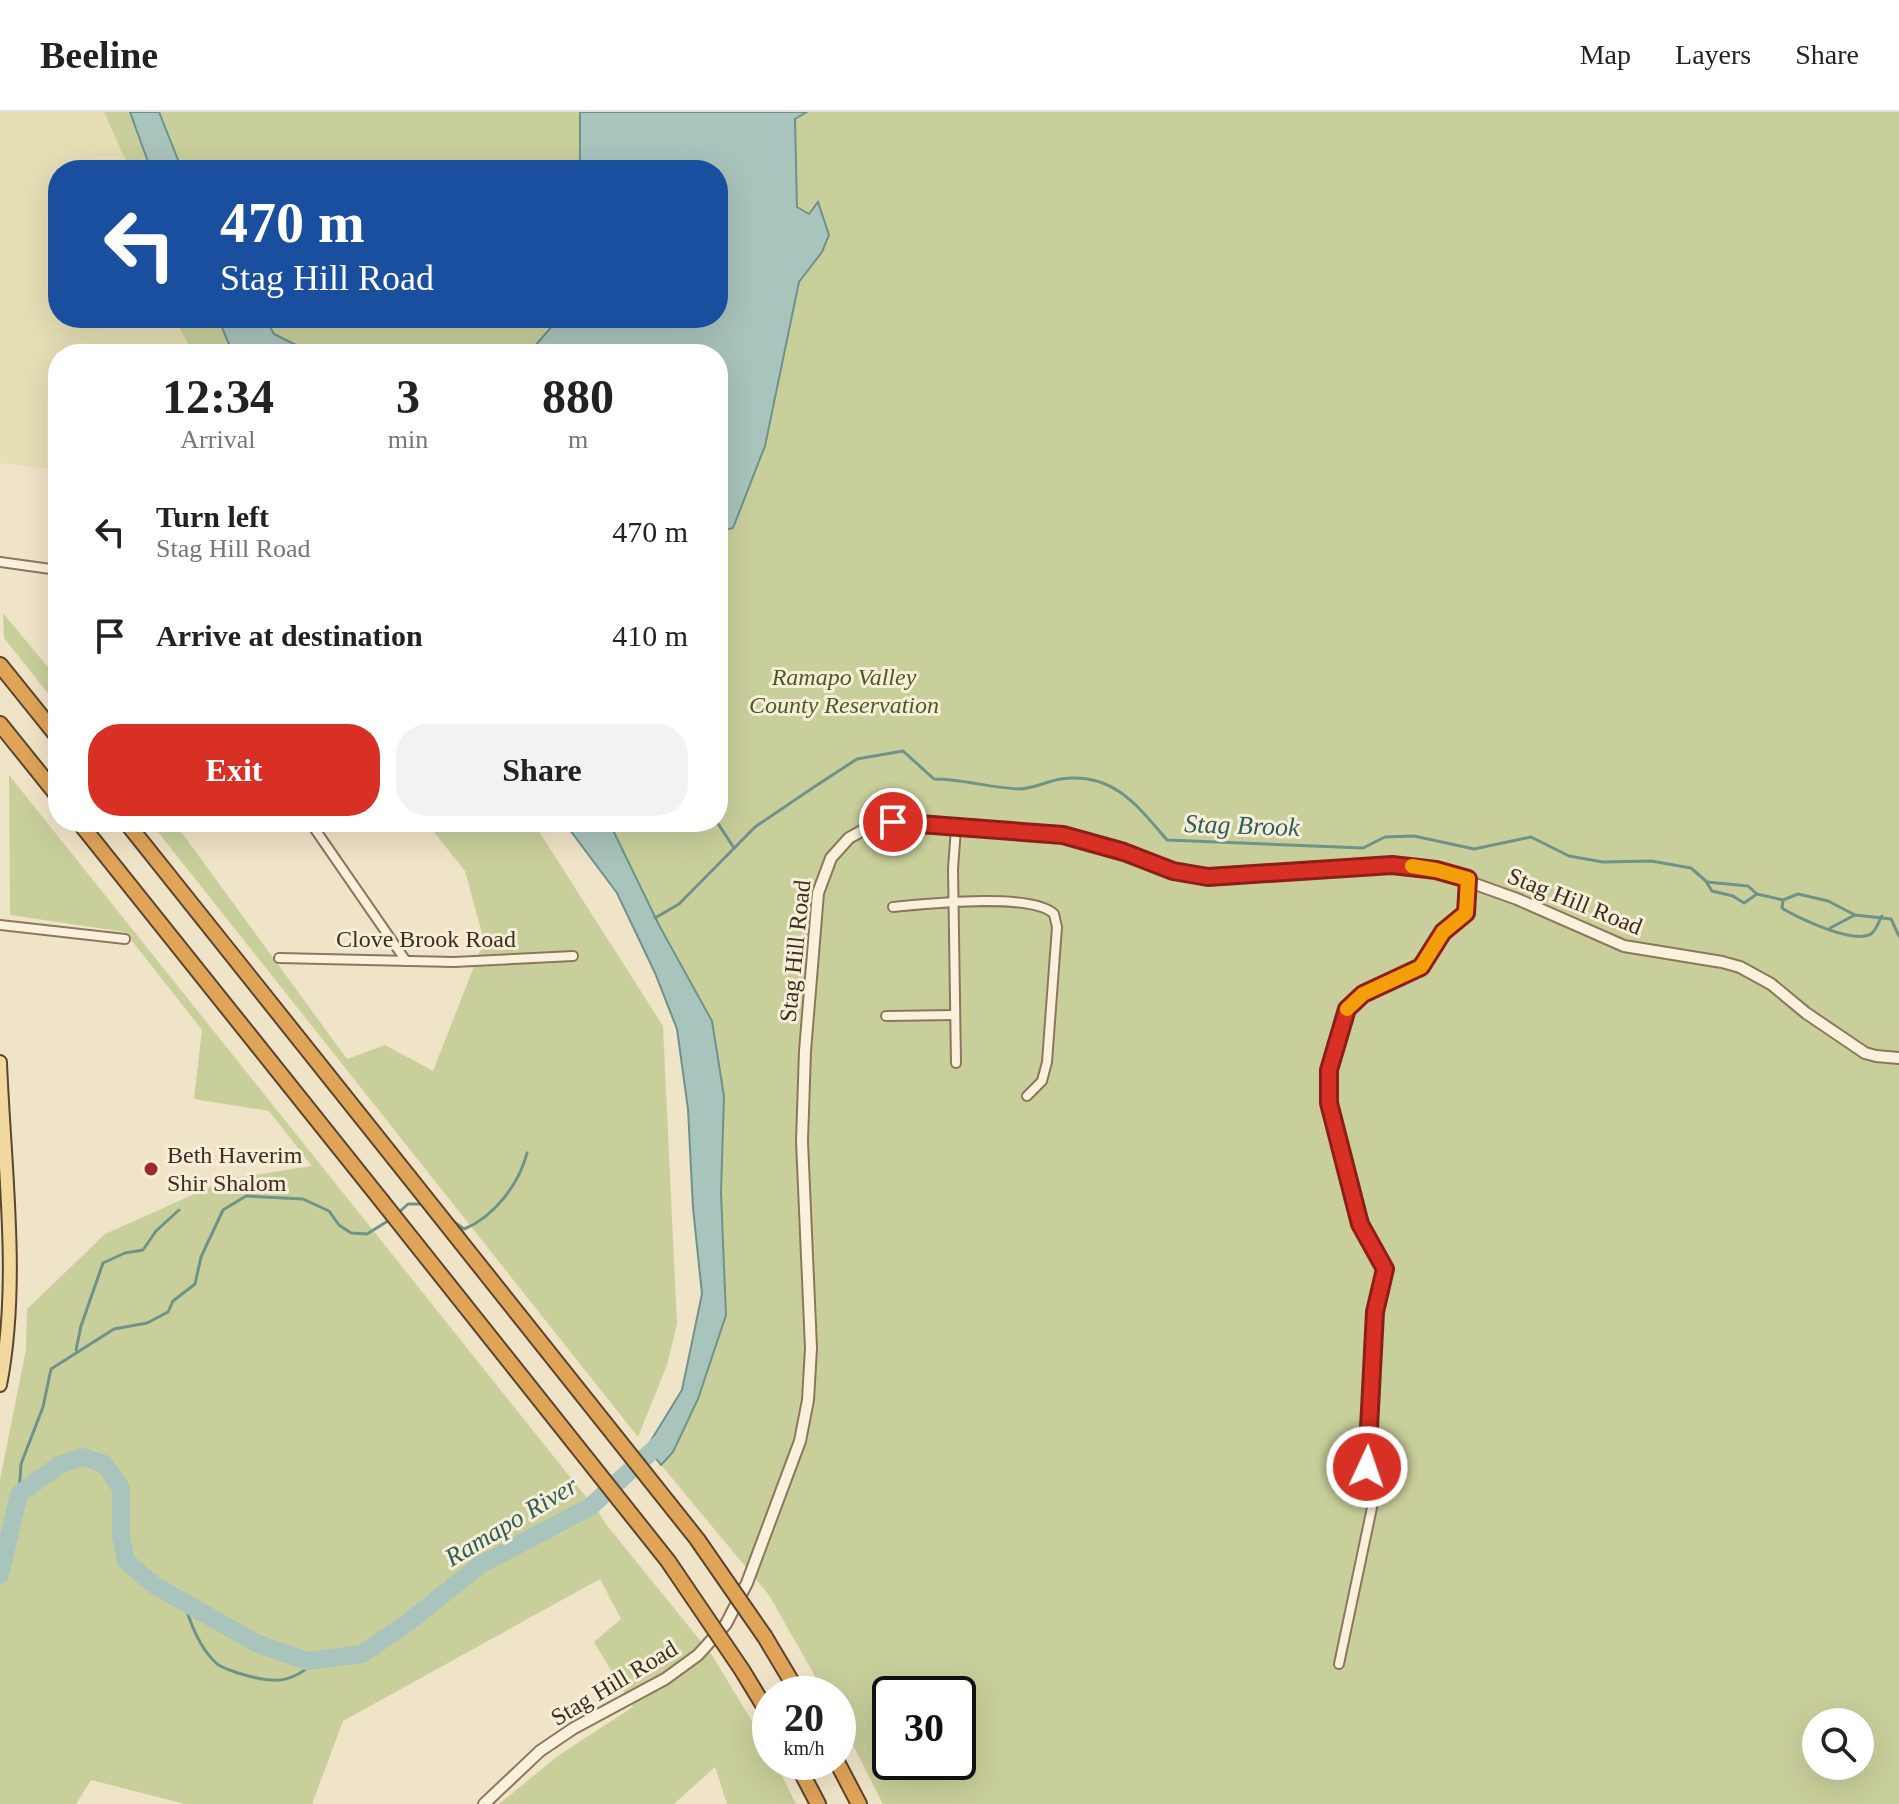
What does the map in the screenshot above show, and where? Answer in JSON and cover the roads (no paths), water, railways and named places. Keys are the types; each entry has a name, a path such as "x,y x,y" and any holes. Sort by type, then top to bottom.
{"highway":[{"path":"0,665 48,725"},
{"path":"1,724 48,783"},
{"path":"87,832 654,1543 708,1616 752,1686"},
{"path":"134,832 683,1521 765,1637 788,1676"},
{"path":"805,1780 818,1804"},
{"path":"846,1780 859,1804"}],"main road":[{"path":"0,1062 9,1280 0,1385"}],"street":[{"path":"0,562 48,569"},
{"name":"Stag Hill Road","path":"484,1804 540,1751 574,1728 683,1668 712,1642 737,1607 800,1441 808,1400 811,1348 803,1111 805,1051 821,881 839,847 862,830 874,824 893,822 1063,835 1124,852 1173,871 1200,876 1392,865 1436,870 1468,879 1624,946 1740,967 1771,984 1806,1013 1865,1053 1899,1058"},
{"path":"956,828 956,1063"},
{"path":"317,832 406,961"},
{"path":"1339,1664 1374,1498 1367,1467 1375,1312 1385,1269 1360,1224 1329,1103 1329,1070 1347,1009 1363,994 1421,967 1443,932 1466,913 1468,879"},
{"path":"893,907 954,901 1039,906 1051,910 1056,918 1047,1062 1042,1081 1027,1096"},
{"path":"0,925 125,939"},
{"name":"Clove Brook Road","path":"279,958 454,962 573,956"},
{"path":"886,1016 955,1015"}],"water":[{"path":"130,112 159,112 178,160 147,160"},
{"path":"580,112 807,112 795,119 797,207 809,214 818,202 829,235 822,252 799,282 765,446 733,528 728,529 728,344 537,344 550,328 728,328 728,160 580,160"},
{"path":"222,328 271,328 274,334 294,344 229,344"},
{"path":"571,832 614,832 660,927 712,1021 724,1096 721,1193 726,1315 698,1399 673,1452 661,1465 647,1447 682,1390 702,1294 693,1208 688,1109 677,1029 655,973 617,893"}],"waterway":[{"name":"Stag Brook","path":"655,918 679,904 755,827 814,787 857,759 903,751 934,779 1019,789 1061,779 1095,781 1109,786 1134,803 1167,840 1363,848 1385,837 1414,836 1474,849 1531,837 1569,856 1603,862 1651,861 1691,868 1707,882 1748,886 1757,894 1783,900 1798,894 1828,901 1855,915 1891,919 1899,936"},
{"path":"724,832 734,848"},
{"path":"1707,883 1712,891 1733,896 1744,903 1757,894"},
{"path":"1783,900 1782,908 1800,918 1854,936 1872,933 1882,916"},
{"path":"1830,928 1855,915"},
{"path":"450,1219 464,1229 495,1208 518,1176 527,1153"},
{"path":"19,1494 21,1464 43,1407 51,1369 114,1329 147,1323 168,1312 173,1301 195,1284 201,1257 223,1210 246,1196 303,1199 329,1211 339,1225 351,1233 367,1234 391,1219"},
{"path":"397,1214 408,1204 425,1204"},
{"path":"76,1350 103,1263 125,1253 143,1250 156,1231 179,1210"},
{"name":"Ramapo River","path":"0,1575 19,1494 59,1465 83,1457 104,1464 121,1488 121,1536 126,1561 154,1585 256,1643 307,1661 362,1654 406,1624 480,1565 590,1507 667,1434"},
{"path":"184,1603 200,1643 223,1668 261,1679 281,1680 299,1674 318,1659"}],"place":[{"name":"Beth Haverim Shir Shalom","path":"151,1169"}],"park label":[{"name":"Ramapo Valley County Reservation","path":"844,691"}]}
